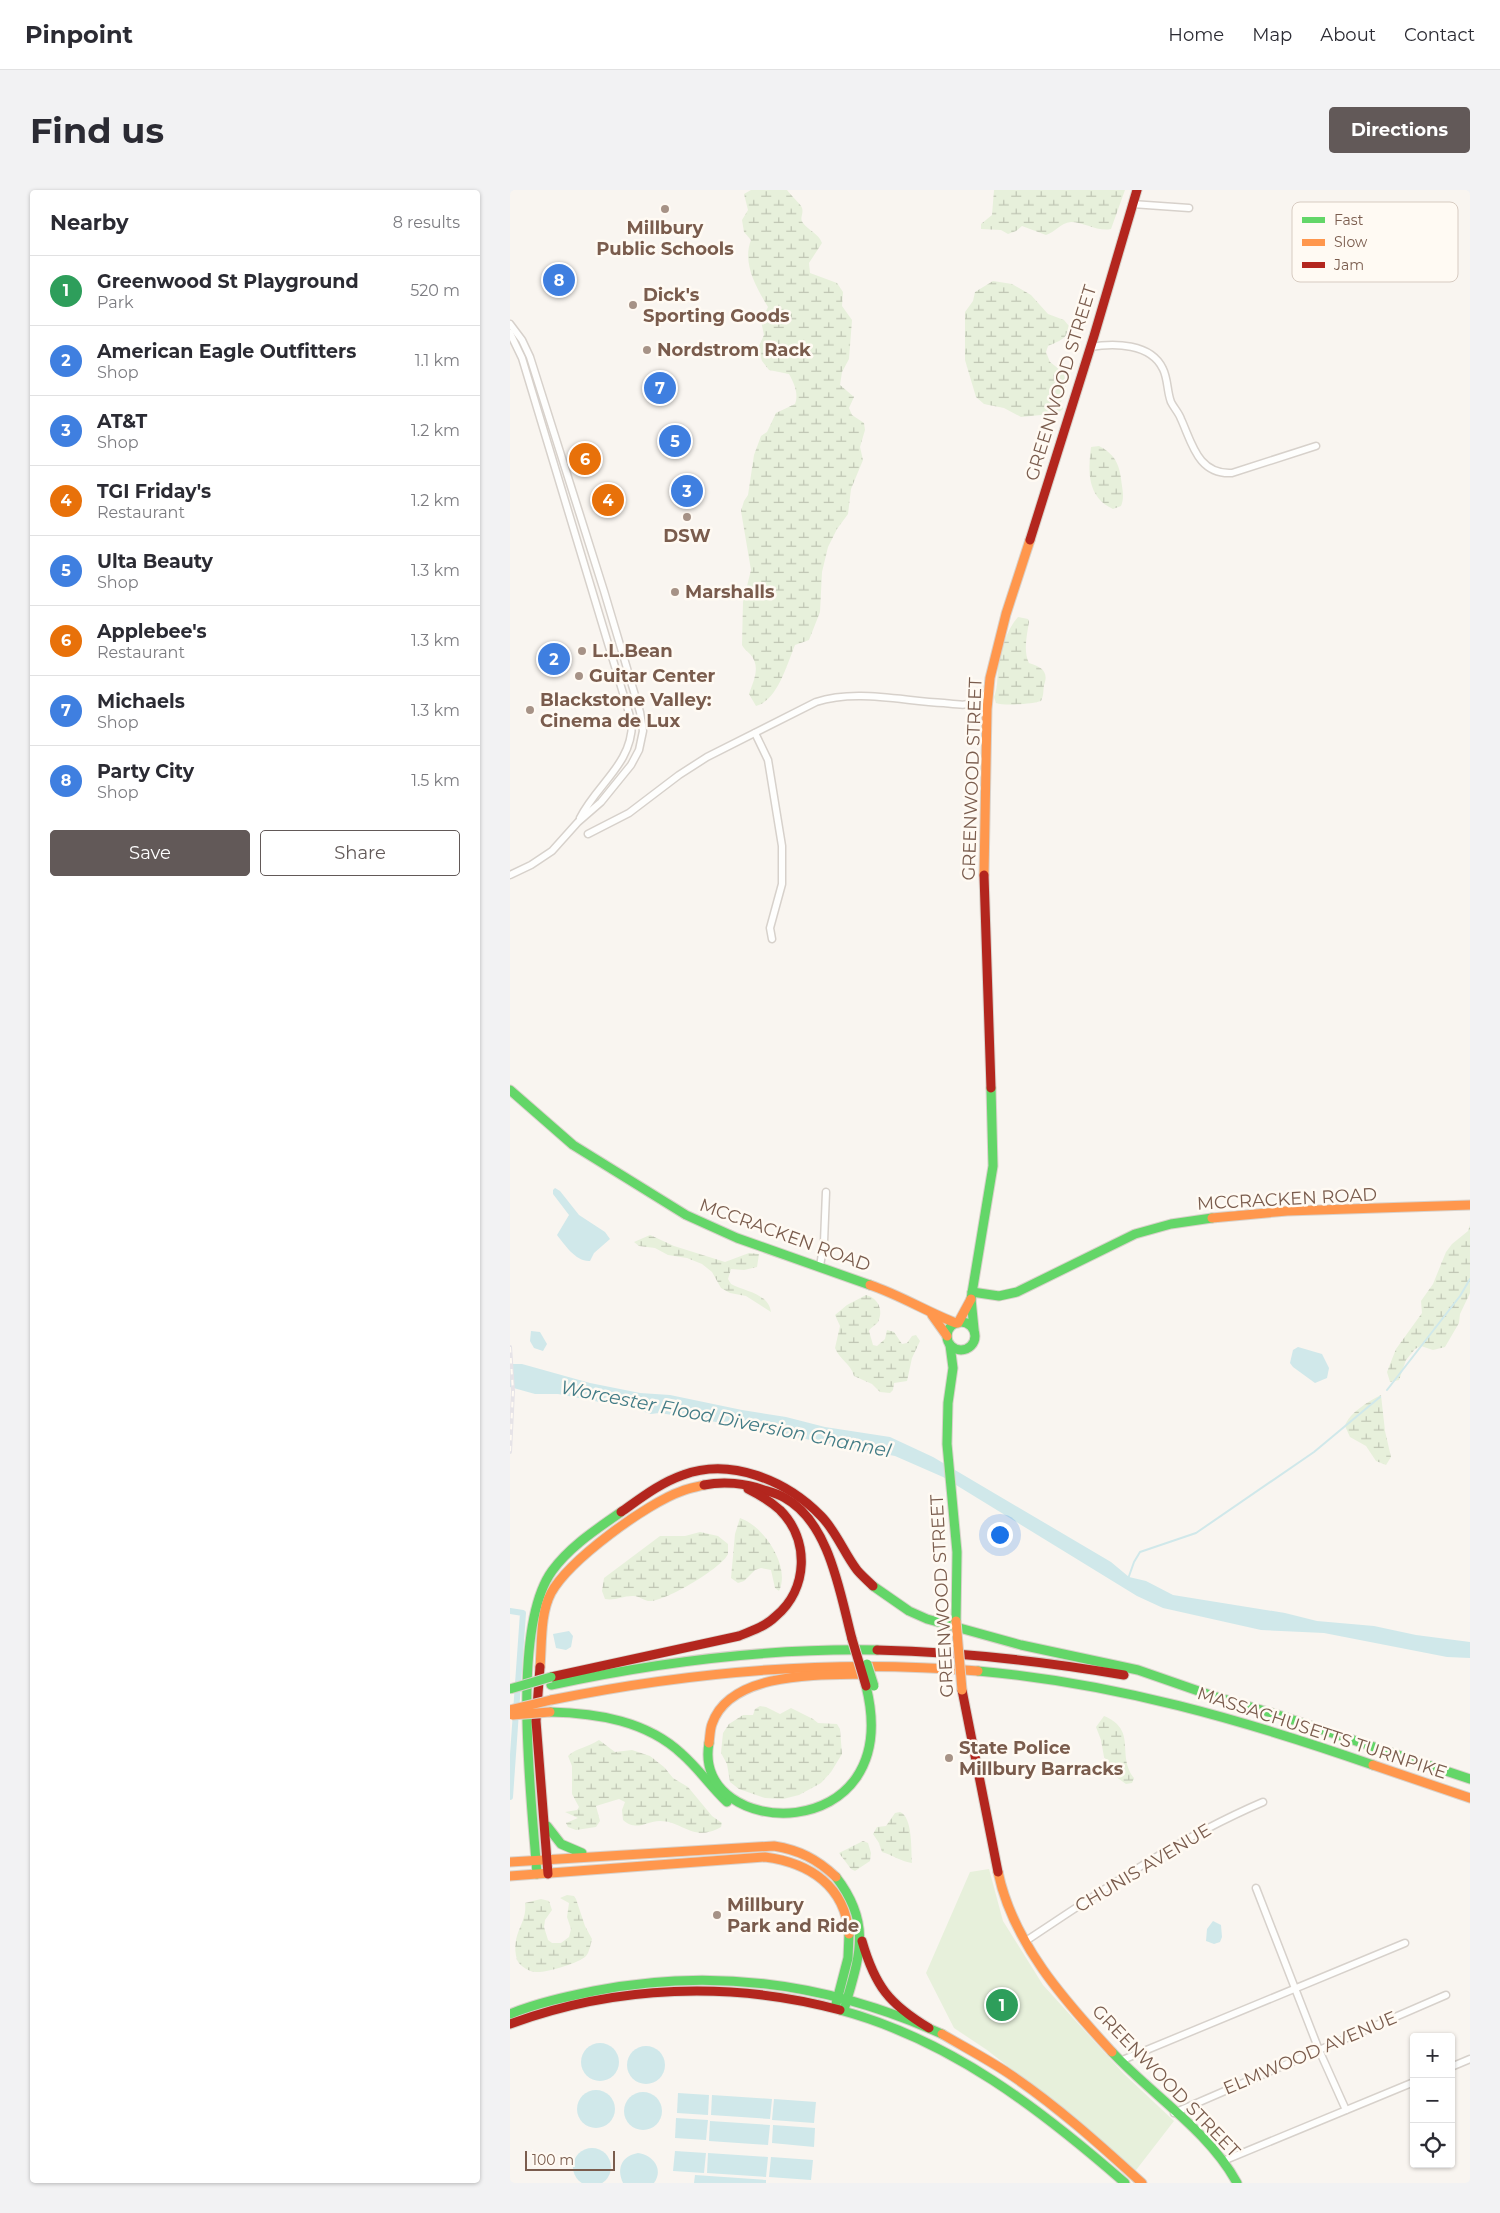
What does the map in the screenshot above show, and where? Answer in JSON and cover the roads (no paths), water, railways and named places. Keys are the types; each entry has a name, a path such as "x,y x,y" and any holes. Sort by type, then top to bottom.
{"main road":[{"name":"GREENWOOD STREET","path":"974,1329 972,1295 976,1256 993,1166 983,864 989,690 1003,623 1090,347 1137,190"},
{"name":"MCCRACKEN ROAD","path":"510,1090 573,1145 665,1204 737,1238 888,1291 932,1314 957,1323"},
{"name":"MCCRACKEN ROAD","path":"972,1295 999,1296 1017,1292 1135,1234 1182,1222 1287,1211 1366,1210 1470,1204"},
{"name":"GREENWOOD STREET","path":"957,1323 972,1295"},
{"name":"MCCRACKEN ROAD","path":"932,1314 949,1340"},
{"path":"957,1323 967,1323 974,1329 974,1341 965,1349 957,1349 949,1340 950,1328 957,1323"},
{"name":"GREENWOOD STREET","path":"949,1340 953,1368 948,1412 948,1462 952,1486 957,1552 956,1621 962,1690 967,1725 1004,1893 1012,1916 1026,1941 1085,2023 1120,2061 1223,2161 1237,2183"},
{"name":"GREENWOOD STREET","path":"953,1368 965,1349"},
{"path":"537,1874 527,1741 531,1628 539,1595 557,1564 579,1542 656,1487 684,1474 719,1469 757,1475 774,1481 794,1492 822,1517 857,1570 873,1586 909,1611 950,1627 1021,1645 1138,1670 1210,1694"},
{"path":"548,1874 536,1720 543,1626 551,1594 569,1568 620,1526 652,1507 681,1492 713,1483 751,1485 770,1490 786,1498 804,1514 823,1540 830,1556 870,1686 877,1702"},
{"path":"551,1681 739,1636 762,1626 779,1614 791,1600 801,1578 803,1565 800,1541 794,1528 782,1512 752,1491 724,1483"},
{"path":"811,1507 834,1552 856,1639"},
{"name":"MASSACHUSETTS TURNPIKE","path":"510,1691 551,1681 689,1660 868,1649 940,1652 1036,1660 1130,1676 1210,1694 1470,1779"},
{"name":"MASSACHUSETTS TURNPIKE","path":"510,1710 551,1700 659,1680 746,1670 822,1666 955,1669 1062,1682 1174,1703 1266,1728 1470,1798"},
{"path":"870,1686 873,1726 863,1766 849,1786 830,1802 808,1812 773,1814 751,1809 738,1802 728,1795 719,1784 709,1763 708,1739 710,1730 714,1719 727,1702 749,1688 766,1683 816,1676 926,1673 955,1669"},
{"path":"510,1715 550,1712 597,1716 634,1725 674,1747 730,1805 743,1813 770,1821"},
{"path":"789,1822 807,1819 826,1812 854,1792 863,1780 874,1756 879,1730"},
{"path":"544,1820 554,1839 562,1846 571,1851 596,1855"},
{"path":"510,1862 596,1855 697,1852 773,1846 790,1848 814,1858 828,1869 849,1896 859,1926 868,1965 886,1997 904,2014 989,2060 1035,2092 1082,2129 1142,2183"},
{"path":"510,1876 765,1857 799,1863 815,1873 832,1889 842,1903 847,1918 849,1950 840,2009"},
{"path":"842,1998 858,1957 859,1926"},
{"path":"512,2018 596,1989 648,1981 698,1978 781,1984 842,1998 894,2014 929,2028"},
{"path":"512,2018 608,1998 667,1992 747,1992 795,1999 840,2009 923,2039 994,2079 1056,2123 1125,2183"}],"street":[{"path":"1132,204 1189,208"},
{"path":"510,324 522,340 530,356 604,590 642,722 642,741 635,758 601,802 578,822 552,851 531,865 510,875"},
{"path":"510,334 516,342 524,366 632,723 631,738 626,754 592,798 578,822"},
{"path":"1090,347 1123,345 1145,352 1157,360 1164,373 1172,403 1182,420 1195,454 1204,463 1218,472 1232,473 1316,446"},
{"path":"588,834 630,813 669,782 707,757 803,708 835,698 866,696 917,702 968,704 979,701 989,690"},
{"path":"968,704 987,716"},
{"path":"755,733 768,760 782,846 782,884 770,928 772,939"},
{"path":"820,1266 824,1242 826,1192"},
{"name":"CHUNIS AVENUE","path":"1026,1941 1114,1882 1233,1815 1263,1802"},
{"path":"1256,1888 1295,1989 1346,2110"},
{"path":"1120,2061 1405,1943"},
{"name":"ELMWOOD AVENUE","path":"1174,2113 1236,2084 1446,1995"},
{"path":"1455,2065 1470,2059"},
{"path":"1223,2161 1410,2084"}],"water":[{"path":"555,1188 560,1191 579,1215 605,1232 610,1239 594,1253 590,1261 585,1261 576,1256 557,1235 569,1215 553,1194"},
{"path":"531,1331 540,1332 547,1344 543,1351 534,1348 530,1341"},
{"path":"1298,1347 1322,1354 1329,1368 1327,1378 1315,1383 1293,1367 1290,1363 1293,1350"},
{"name":"Worcester Flood Diversion Channel","path":"510,1364 522,1364 590,1383 640,1393 670,1395 786,1417 825,1427 890,1437 933,1457 1111,1562 1129,1577 1146,1581 1173,1595 1285,1613 1317,1621 1374,1626 1416,1635 1470,1642 1470,1658 1447,1657 1324,1633 1261,1630 1163,1608 1137,1596 943,1477 895,1456 700,1419 659,1413 651,1414 636,1409 558,1394 535,1394 510,1387"},
{"path":"569,1631 573,1636 571,1647 566,1650 556,1648 553,1634"},
{"path":"1213,1921 1221,1925 1222,1937 1220,1942 1214,1944 1206,1941 1207,1929"},
{"path":"600,2043 614,2048 619,2062 614,2076 600,2081 586,2076 581,2062 586,2048"},
{"path":"646,2046 653,2047 659,2052 664,2058 664,2072 659,2078 653,2083 646,2084 639,2083 633,2078 628,2072 627,2065 628,2058 633,2052 639,2047"},
{"path":"596,2090 610,2095 615,2109 610,2123 596,2128 582,2123 577,2109 582,2095"},
{"path":"643,2092 657,2097 662,2111 657,2125 643,2130 629,2125 624,2111 629,2097"},
{"path":"678,2093 709,2095 708,2115 677,2113"},
{"path":"712,2095 772,2099 770,2119 711,2115"},
{"path":"774,2099 816,2102 814,2123 772,2120"},
{"path":"676,2118 708,2120 706,2140 675,2138"},
{"path":"710,2121 770,2125 768,2145 709,2141"},
{"path":"773,2125 815,2128 814,2147 772,2143"},
{"path":"592,2148 605,2154 611,2167 605,2180 592,2186 579,2180 573,2167 579,2154"},
{"path":"675,2151 706,2153 704,2173 673,2171"},
{"path":"638,2153 648,2157 655,2164 658,2173 654,2183 623,2183 620,2168 624,2160"},
{"path":"708,2153 768,2157 766,2177 707,2173"},
{"path":"771,2157 813,2160 811,2180 769,2177"},
{"path":"695,2175 766,2180 766,2183 694,2183"}],"waterway":[{"path":"1387,1390 1460,1296 1470,1279"},
{"path":"1128,1579 1140,1552 1196,1533 1314,1452 1380,1397"},
{"path":"510,1611 523,1613 510,1797"}],"railway":[{"path":"510,1347 513,1391 510,1452"}],"place":[{"name":"Millbury Public Schools","path":"665,209"},
{"name":"Party City","path":"559,280"},
{"name":"Dick's Sporting Goods","path":"633,305"},
{"name":"Nordstrom Rack","path":"647,350"},
{"name":"Michaels","path":"660,388"},
{"name":"Ulta Beauty","path":"675,441"},
{"name":"Applebee's","path":"585,459"},
{"name":"AT&T","path":"687,491"},
{"name":"TGI Friday's","path":"608,500"},
{"name":"DSW","path":"687,517"},
{"name":"Marshalls","path":"675,592"},
{"name":"L.L.Bean","path":"582,651"},
{"name":"American Eagle Outfitters","path":"554,659"},
{"name":"Guitar Center","path":"579,676"},
{"name":"Blackstone Valley: Cinema de Lux","path":"530,710"},
{"name":"State Police Millbury Barracks","path":"949,1758"},
{"name":"Millbury Park and Ride","path":"717,1915"},
{"name":"Greenwood St Playground","path":"1002,2005"}]}
